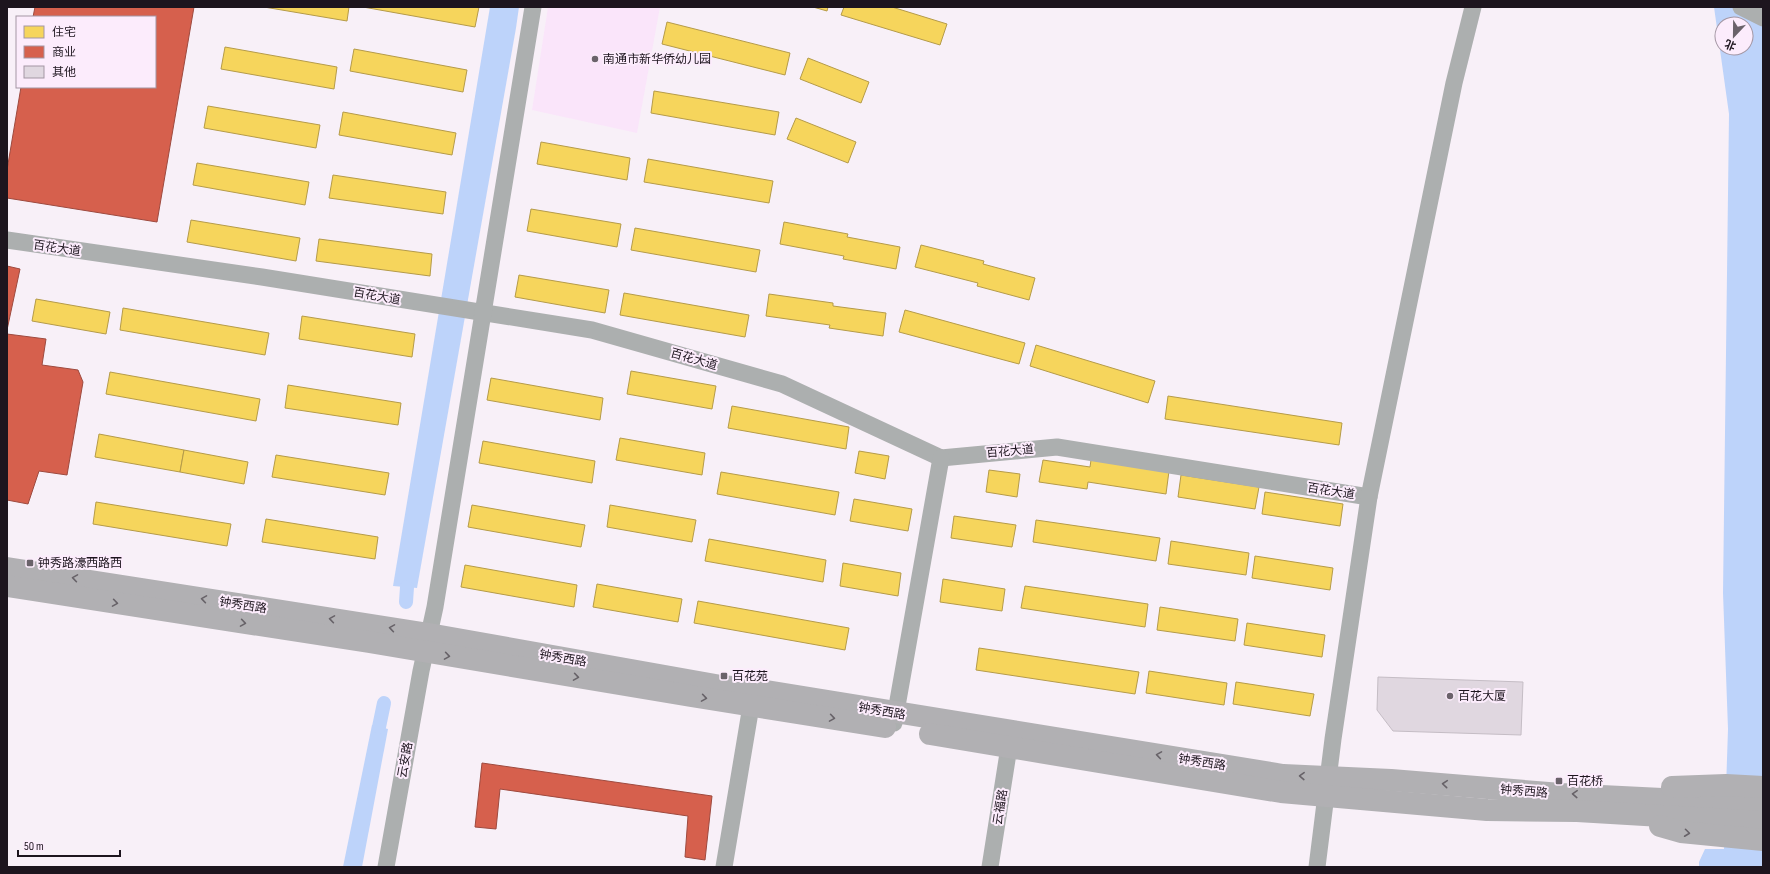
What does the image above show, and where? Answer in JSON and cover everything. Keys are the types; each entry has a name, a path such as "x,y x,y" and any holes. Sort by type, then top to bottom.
{"main road":[{"name":"钟秀西路","path":"7,568 427,643 895,721 1283,775 1328,787 1487,810 1609,804 1725,811 1763,822"},
{"name":"钟秀西路","path":"7,586 369,642 427,643"},
{"name":"钟秀西路","path":"895,721 1010,747 1281,792 1328,787"},
{"path":"1609,804 1683,786 1725,811 1763,840"},
{"path":"1725,811 1763,787"},
{"name":"钟秀西路","path":"1725,811 1763,804"}],"street":[{"name":"云安路","path":"386,867 421,671 437,592 478,313 533,7"},
{"path":"1317,867 1369,497 1454,83 1473,7"},
{"path":"1741,7 1763,18"},
{"name":"百花大道","path":"7,240 262,277 478,313 592,330 782,384 941,458 1057,447 1369,497"},
{"path":"895,721 941,458"},
{"path":"724,867 752,697"},
{"name":"云福路","path":"990,867 1010,747"}],"shaded area":[{"name":"南通市新华侨幼儿园","path":"548,7 660,7 637,133 532,110"}],"water":[{"path":"490,7 519,7 516,28 417,588 393,586"},
{"path":"1714,7 1763,7 1763,867 1699,867 1699,862 1705,849 1724,849 1728,729 1723,593 1729,114 1721,56 1754,56 1754,16 1715,16"},
{"path":"372,725 388,729 362,867 343,867"}],"building: 住宅":[{"path":"264,7 349,7 347,21"},
{"path":"363,7 479,7 475,27"},
{"path":"813,7 828,7 827,11"},
{"path":"844,7 892,7 947,24 940,45 841,15"},
{"path":"667,22 790,53 785,75 662,44"},
{"path":"225,47 337,67 334,89 221,69"},
{"path":"354,49 467,70 463,92 350,71"},
{"path":"808,58 869,82 861,103 800,79"},
{"path":"654,91 779,112 775,135 651,113"},
{"path":"208,106 320,125 316,148 204,128"},
{"path":"343,112 456,133 452,155 339,135"},
{"path":"796,118 856,142 848,163 787,139"},
{"path":"541,142 630,158 627,180 537,164"},
{"path":"648,159 773,181 769,203 644,182"},
{"path":"197,163 309,182 305,205 193,185"},
{"path":"333,175 446,192 443,214 329,198"},
{"path":"531,209 621,224 617,247 527,231"},
{"path":"191,220 300,238 296,261 187,242"},
{"path":"784,222 848,234 847,237 900,247 896,269 843,259 844,256 780,244"},
{"path":"635,228 760,250 756,272 631,250"},
{"path":"319,239 432,254 430,276 316,261"},
{"path":"921,245 984,261 983,264 1035,278 1029,300 977,286 978,283 915,267"},
{"path":"519,275 609,290 605,313 515,297"},
{"path":"624,293 749,315 745,337 620,315"},
{"path":"769,294 833,303 833,306 886,313 883,336 829,328 830,325 766,316"},
{"path":"36,299 110,312 106,334 32,321"},
{"path":"123,308 269,333 265,355 120,330"},
{"path":"905,310 1025,343 1019,364 899,332"},
{"path":"302,316 415,334 412,357 299,339"},
{"path":"1036,345 1155,381 1148,403 1030,366"},
{"path":"631,371 716,386 712,409 627,394"},
{"path":"110,372 260,399 256,421 106,394"},
{"path":"491,378 603,398 600,420 487,400"},
{"path":"288,385 401,403 398,425 285,408"},
{"path":"1168,396 1342,423 1339,445 1165,419"},
{"path":"732,406 849,427 846,449 728,428"},
{"path":"99,434 184,450 180,472 95,457"},
{"path":"620,438 705,453 702,475 616,460"},
{"path":"483,441 595,461 592,483 479,463"},
{"path":"184,450 248,462 244,484 180,472"},
{"path":"859,451 889,456 885,479 855,473"},
{"path":"276,455 389,473 385,495 272,477"},
{"path":"1043,460 1090,467 1091,460 1169,471 1166,494 1088,482 1087,489 1039,482"},
{"path":"989,470 1020,474 1017,497 986,492"},
{"path":"721,472 839,492 835,515 717,494"},
{"path":"1181,475 1259,487 1255,509 1178,497"},
{"path":"1265,492 1343,504 1340,526 1262,514"},
{"path":"854,499 912,509 908,531 850,521"},
{"path":"96,502 231,524 227,546 93,524"},
{"path":"472,505 585,525 581,547 468,527"},
{"path":"610,505 696,520 692,542 607,527"},
{"path":"954,516 1016,525 1012,547 951,538"},
{"path":"266,519 378,537 375,559 262,542"},
{"path":"1036,520 1160,538 1156,561 1033,542"},
{"path":"709,539 826,560 823,582 705,561"},
{"path":"1171,541 1249,553 1246,575 1168,564"},
{"path":"1255,556 1333,568 1330,590 1252,578"},
{"path":"843,563 901,573 898,596 840,586"},
{"path":"465,565 577,585 574,607 461,587"},
{"path":"943,579 1005,589 1002,611 940,602"},
{"path":"597,584 682,599 678,622 593,607"},
{"path":"1025,586 1148,604 1145,627 1021,608"},
{"path":"698,601 849,628 845,650 694,623"},
{"path":"1160,607 1238,619 1235,641 1157,630"},
{"path":"1247,623 1325,635 1322,657 1244,645"},
{"path":"979,648 1139,672 1135,694 976,670"},
{"path":"1149,671 1227,683 1224,705 1146,693"},
{"path":"1236,682 1314,694 1310,716 1233,704"}],"building: 商业":[{"path":"35,7 194,7 157,222 7,198 7,170 21,88 156,88 156,16 33,16"},
{"path":"7,266 20,269 7,330"},
{"path":"7,334 46,339 42,365 78,370 83,382 67,475 39,471 28,504 7,500"},
{"path":"482,763 712,796 705,860 685,857 688,816 500,789 496,829 475,827"}],"building: 其他":[{"name":"百花大厦","path":"1378,677 1523,682 1521,735 1393,731 1377,710"}],"waterway":[{"path":"406,602 407,587"},
{"path":"379,727 384,703"}],"place":[{"name":"南通市新华侨幼儿园","path":"595,59"},
{"name":"钟秀路濠西路西","path":"30,563"},
{"name":"百花苑","path":"724,676"},
{"name":"百花大厦","path":"1450,696"},
{"name":"百花桥","path":"1559,781"}]}
